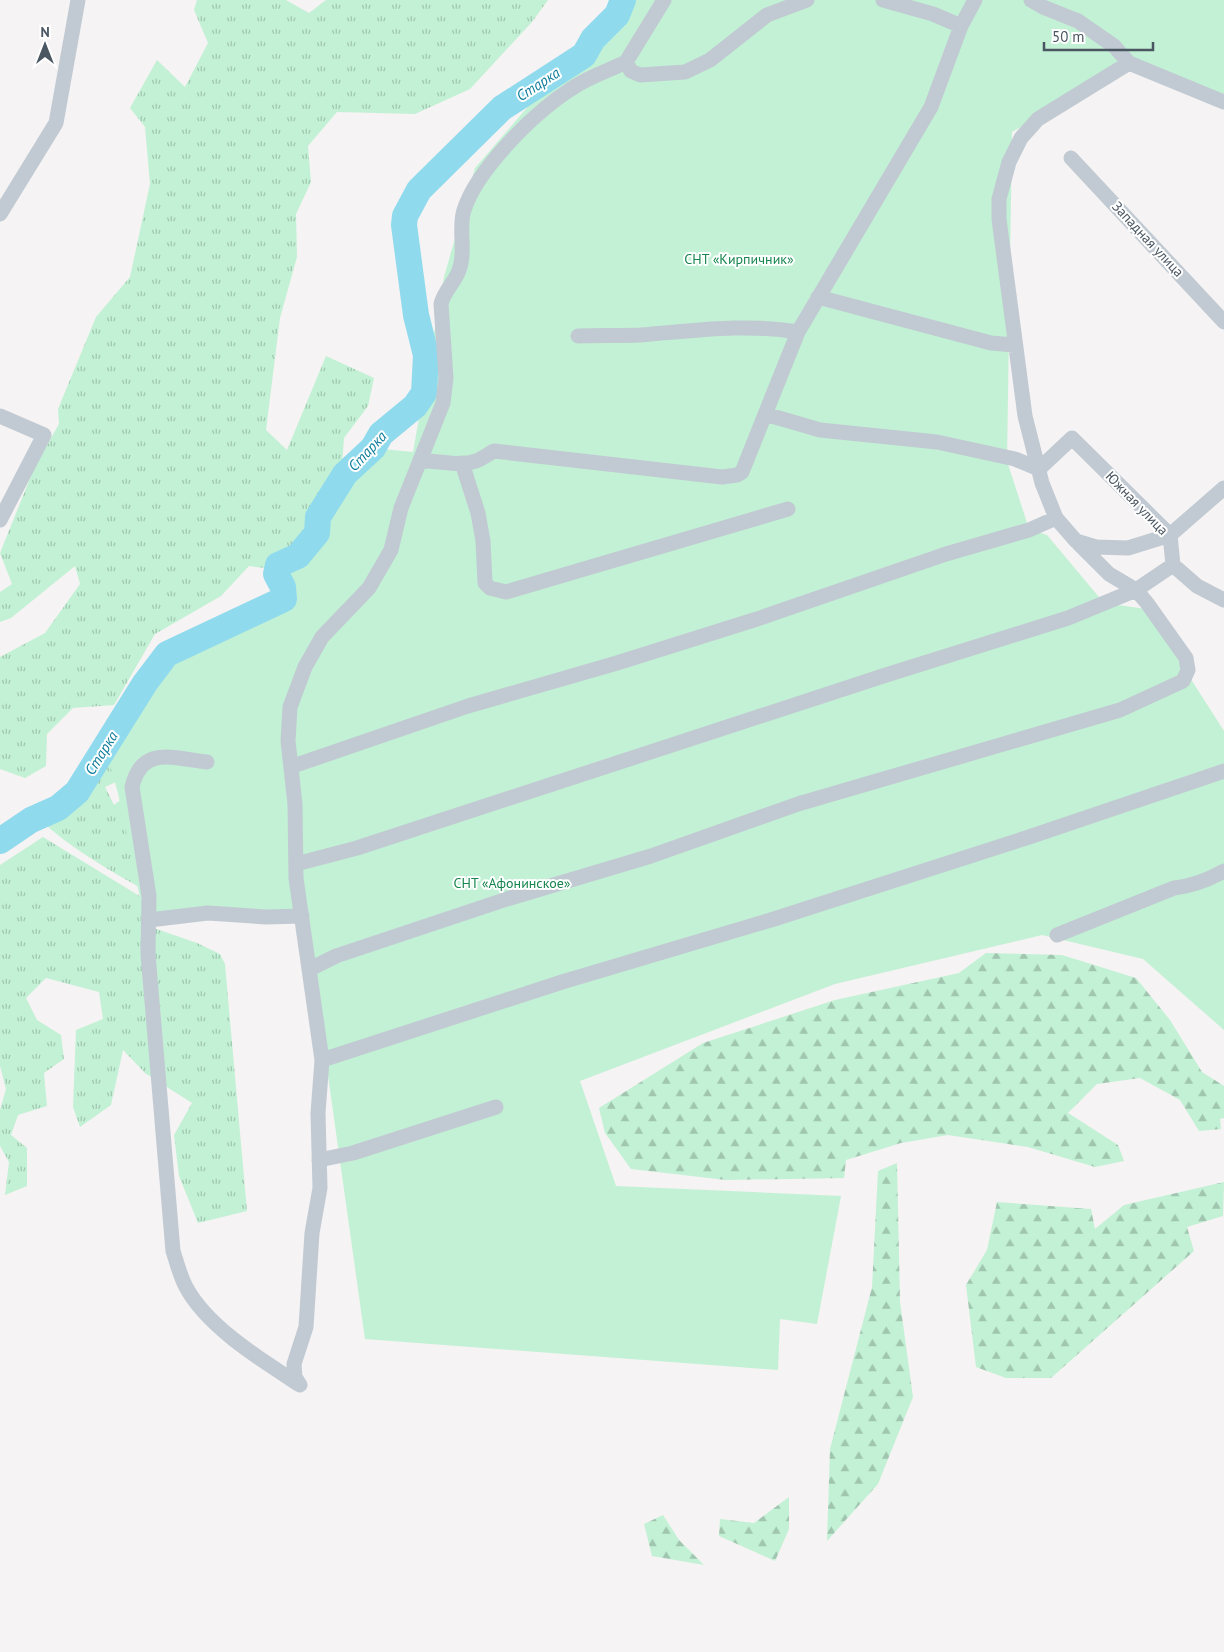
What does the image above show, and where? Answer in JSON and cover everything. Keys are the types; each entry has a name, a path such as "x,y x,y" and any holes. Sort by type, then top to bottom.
{"street":[{"path":"0,214 56,123 78,0"},
{"path":"207,762 158,757 148,760 134,778 132,796 146,878 149,920 148,954 171,1234 175,1258 186,1288 197,1304 229,1334 300,1385 294,1377 294,1364 306,1327 312,1233 320,1188 318,1113 322,1060 296,864 293,766 288,741 290,707 293,695 322,637 369,588 388,558 401,508 443,402 446,378 441,304 442,298 460,269 463,257 461,222 475,183 495,158 549,106 572,88 626,62 664,0"},
{"path":"626,62 631,71 640,75 685,72 710,60 767,15 807,0"},
{"path":"883,0 933,14 960,26"},
{"path":"420,461 436,460 462,463 477,461 494,450 722,477 737,476 742,472 798,332 931,108 960,26 975,0"},
{"path":"1031,0 1078,21 1114,46 1129,63 1224,102"},
{"path":"310,969 336,956 507,899 652,856 798,804 1120,710 1183,681 1188,670 1186,658 1136,590 1109,574 1056,518 1042,483 1025,416 1014,345 999,219 1002,181 1021,138 1038,119 1129,63"},
{"name":"Западная улица","path":"1071,158 1224,322"},
{"path":"818,297 991,343 1014,345"},
{"path":"578,336 639,335 721,328 779,329 798,332"},
{"path":"765,414 820,430 937,442 1015,460 1039,469"},
{"path":"0,416 44,435 0,520"},
{"name":"Южная улица","path":"1039,469 1072,438 1170,535 1173,565"},
{"path":"462,463 478,513 483,541 484,582 490,588 506,592 788,509"},
{"path":"1076,541 1096,547 1128,548 1170,535 1224,488"},
{"path":"293,766 468,706 617,663 757,619 946,554 1029,530 1056,518"},
{"path":"296,864 357,848 883,676 1068,618 1136,590 1173,565 1197,586 1224,600"},
{"path":"322,1060 562,982 774,919 992,850 1224,771"},
{"path":"1057,935 1174,888 1188,886 1209,879 1224,871"},
{"path":"149,920 208,914 266,917 302,916"},
{"path":"320,1160 352,1153 496,1107"}],"green space":[{"path":"197,0 286,0 309,13 326,0 548,0 532,22 470,89 415,114 337,112 308,146 311,182 296,214 297,257 280,318 266,430 287,450 326,356 374,378 368,406 344,438 342,464 310,516 312,528 292,549 264,568 249,566 221,596 155,634 114,705 73,708 47,734 46,766 25,778 0,769 0,657 45,633 80,584 75,566 11,618 0,622 0,592 12,584 0,553 35,466 59,424 58,409 96,317 130,277 150,184 145,127 130,108 157,60 185,87 208,43 194,10"},
{"path":"620,0 1224,0 1224,107 1124,66 1012,132 1007,461 1029,529 1047,535 1104,603 1146,609 1224,731 1224,1030 1143,959 1042,935 835,984 580,1081 616,1186 841,1196 817,1324 780,1319 778,1370 365,1339 305,912 144,917 118,793 105,748 145,683 167,654 284,599 283,587 276,574 278,565 298,556 317,533 318,517 345,474 373,448 413,452 444,277 475,168"},
{"path":"124,751 131,775 105,787 114,805 127,795 146,891 78,850 40,820 61,810 80,797 105,756"},
{"path":"43,837 146,900 142,924 197,943 220,954 225,964 247,1211 198,1223 179,1176 174,1135 192,1103 145,1073 123,1050 111,1105 80,1127 73,1107 76,1030 103,1019 99,992 46,978 26,998 37,1020 61,1035 64,1059 44,1073 47,1106 18,1115 11,1135 27,1148 27,1186 5,1195 9,1162 0,1146 0,1110 6,1089 0,1066 0,865"},
{"path":"986,953 1062,955 1136,978 1170,1020 1202,1072 1224,1086 1224,1118 1220,1119 1221,1129 1199,1131 1180,1100 1140,1078 1097,1084 1068,1113 1118,1145 1124,1161 1095,1167 1028,1147 948,1135 901,1143 846,1160 844,1178 726,1180 631,1169 605,1133 599,1108 703,1043 835,1000 959,973"},
{"path":"897,1163 900,1302 913,1397 878,1484 827,1541 830,1449 872,1287 878,1171"},
{"path":"1224,1182 1223,1216 1187,1227 1194,1251 1051,1378 1006,1378 976,1367 966,1285 987,1250 997,1202 1091,1209 1095,1229 1124,1205"},
{"path":"789,1497 789,1529 775,1561 719,1536 720,1519 754,1523"},
{"path":"663,1515 679,1540 704,1565 652,1556 644,1524"}],"waterway":[{"name":"Старка","path":"0,841 31,820 58,808 77,792 145,683 167,654 284,599 283,587 276,574 278,565 298,556 317,533 318,517 345,474 373,448 381,434 415,406 424,393 426,355 416,315 404,225 405,216 419,190 502,108 584,55 593,39 617,15 623,0"}],"park label":[{"name":"СНТ «Кирпичник»","path":"739,259"},
{"name":"СНТ «Афонинское»","path":"512,883"}]}
